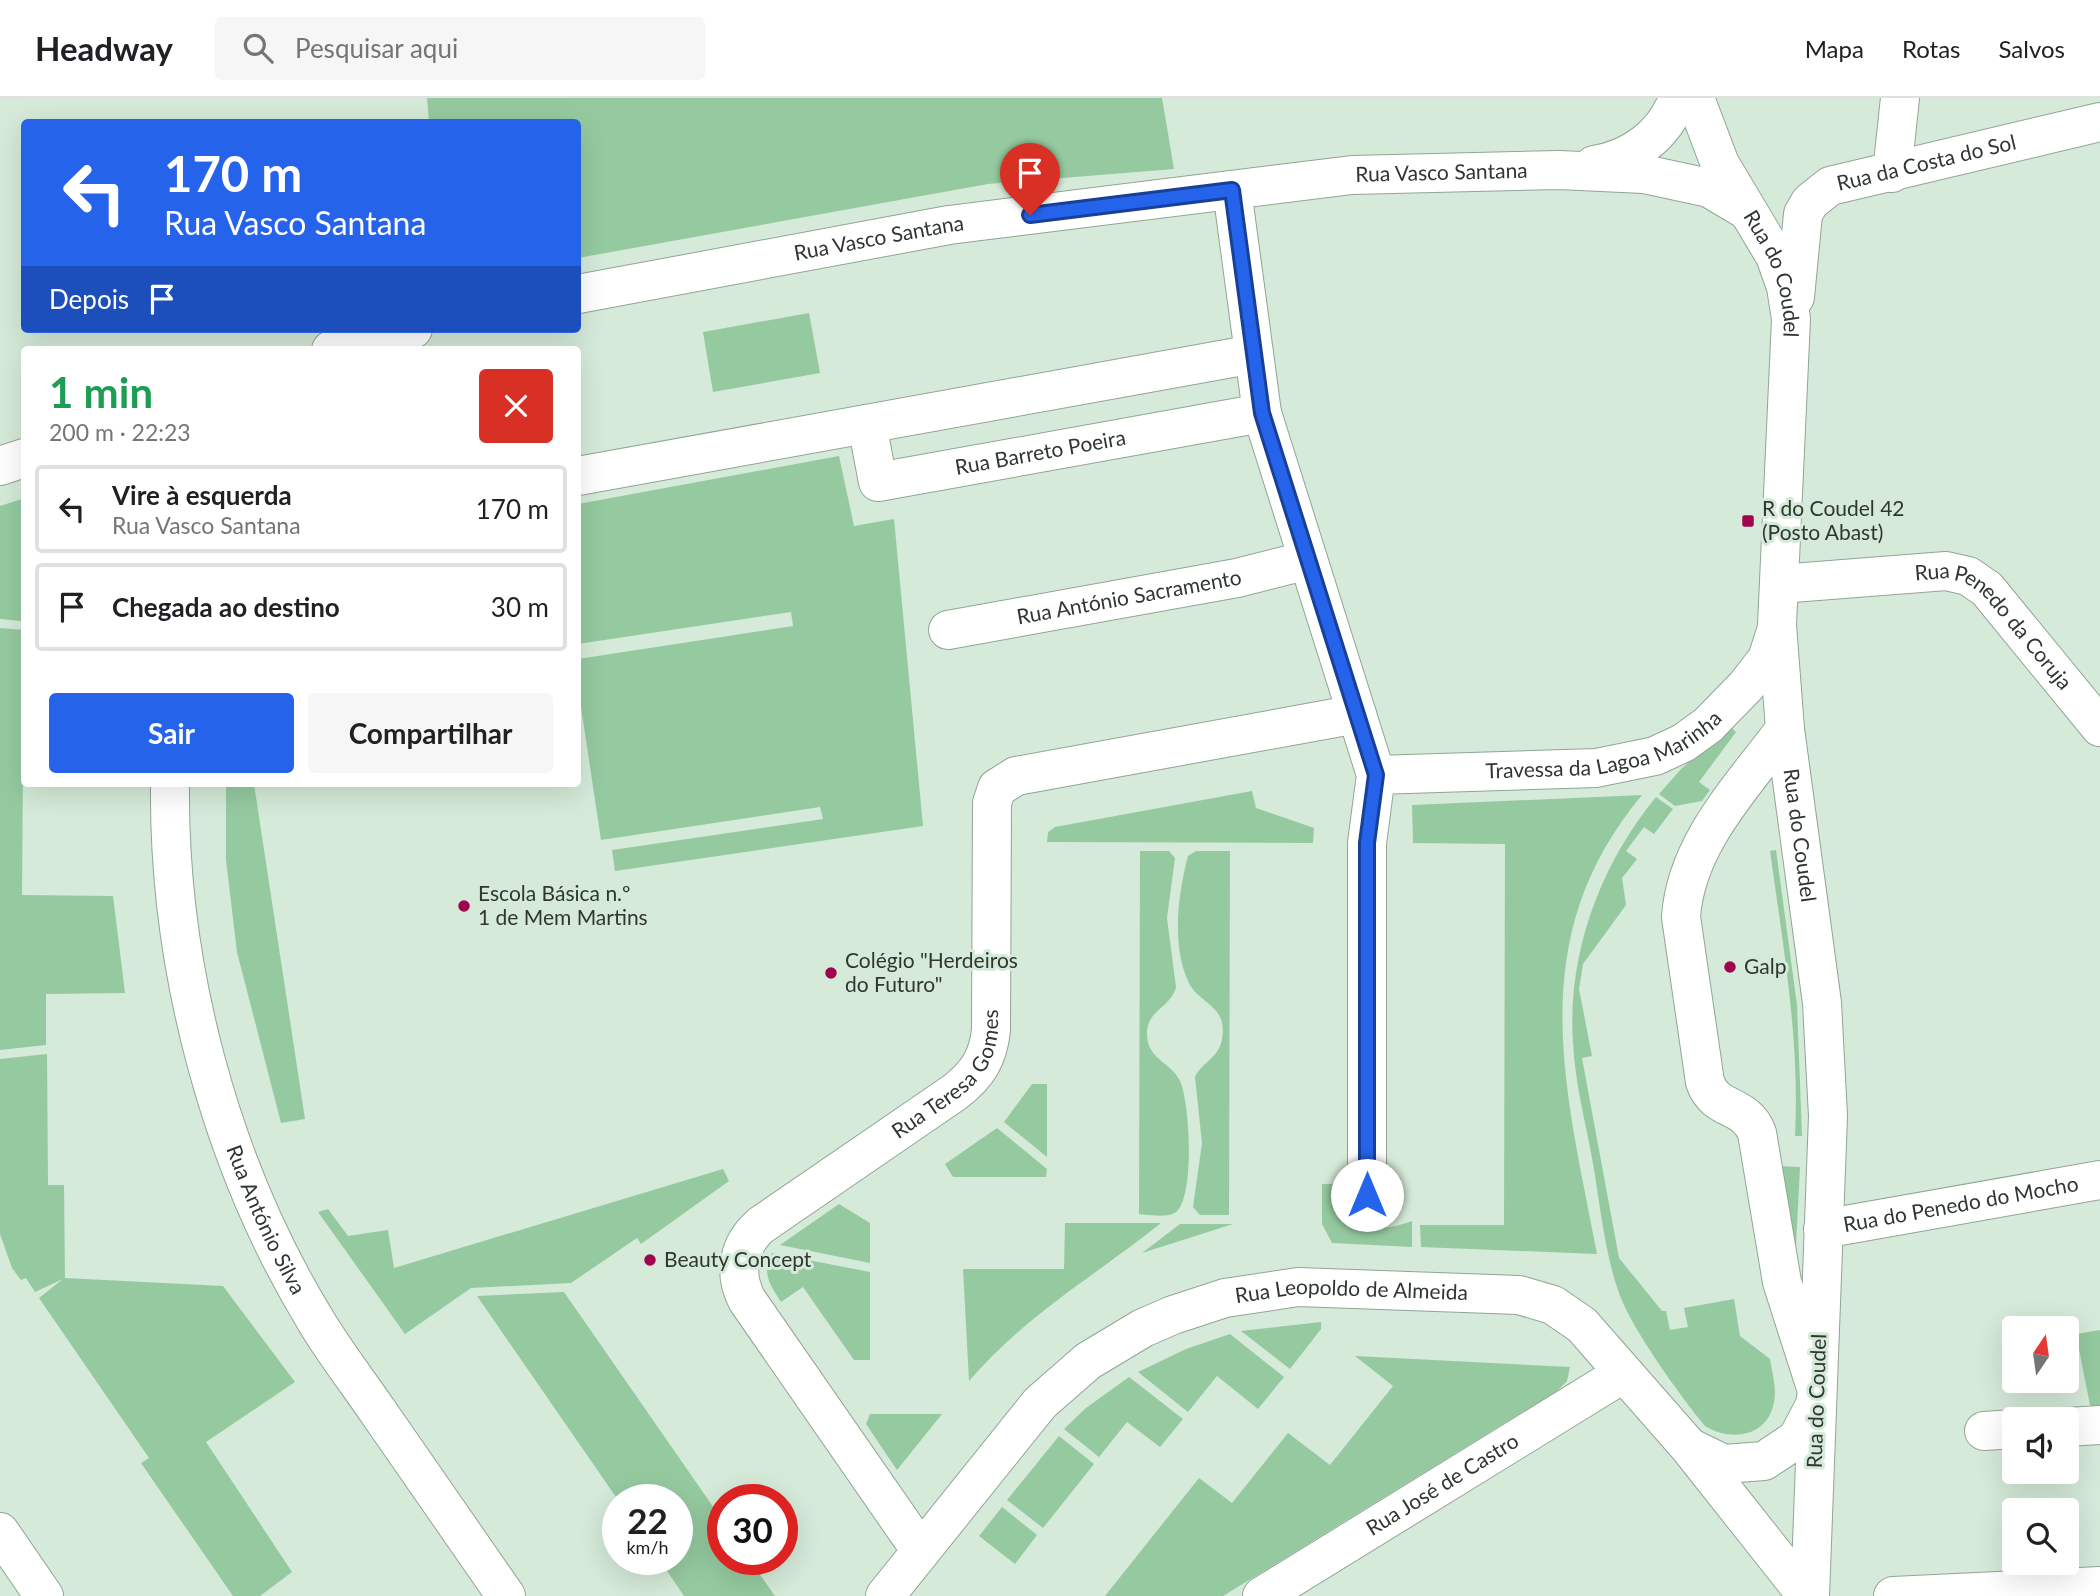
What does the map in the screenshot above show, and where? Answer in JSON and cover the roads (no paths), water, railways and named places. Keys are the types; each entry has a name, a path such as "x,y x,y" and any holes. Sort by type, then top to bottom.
{"street":[{"name":"Rua Vasco Santana","path":"1559,170 1600,164 1641,147 1666,122 1678,98"},
{"name":"Rua do Coudel","path":"1695,98 1720,164 1769,241 1781,271 1791,336 1777,625 1785,729 1824,1026 1828,1116 1809,1596"},
{"path":"1892,173 1900,98"},
{"name":"Rua da Costa do Sol","path":"1791,336 1801,228 1810,202 1830,186 2100,122"},
{"name":"Rua Vasco Santana","path":"581,293 948,225 1352,175 1559,170 1644,174 1690,182 1720,193 1750,214"},
{"path":"1232,190 1262,413 1376,775 1367,843 1367,1195"},
{"path":"347,346 398,333"},
{"path":"581,474 1254,354"},
{"name":"Rua Barreto Poeira","path":"867,424 878,482 1262,413"},
{"path":"0,466 21,458"},
{"name":"Rua António Sacramento","path":"948,630 1237,578 1308,560"},
{"name":"Rua Penedo da Coruja","path":"1779,584 1946,570 1968,576 1995,598 2100,727"},
{"name":"Travessa da Lagoa Marinha","path":"1376,775 1596,768 1656,756 1683,743 1708,725 1746,687 1767,659 1777,625"},
{"name":"Rua Teresa Gomes","path":"921,1551 747,1300 739,1275 744,1246 761,1225 955,1092 982,1066 989,1048 991,1030 992,803 1002,782 1016,776 1357,714"},
{"path":"1689,1447 1700,1455 1724,1464 1764,1461 1797,1439 1811,1417 1817,1391 1782,1282 1757,1133 1749,1117 1713,1098 1705,1082 1681,917 1683,894 1697,852 1785,729"},
{"name":"Rua António Silva","path":"170,787 177,903 190,988 225,1118 269,1233 316,1321 506,1596"},
{"name":"Rua do Penedo do Mocho","path":"1823,1229 2100,1180"},
{"name":"Rua Leopoldo de Almeida","path":"885,1596 1028,1417 1062,1381 1106,1349 1172,1315 1225,1298 1287,1288 1330,1287 1519,1295 1537,1298 1568,1314 1689,1447 1809,1596"},
{"name":"Rua José de Castro","path":"1262,1596 1624,1373"},
{"path":"2079,1426 2100,1425"},
{"path":"0,1532 44,1596"},
{"path":"1893,1596 2100,1587"}],"place":[{"name":"R do Coudel 42 (Posto Abast)","path":"1748,521"},
{"name":"Escola Básica n.º 1 de Mem Martins","path":"464,906"},
{"name":"Galp","path":"1730,967"},
{"name":"Colégio \"Herdeiros do Futuro\"","path":"831,973"},
{"name":"Beauty Concept","path":"650,1260"}]}
